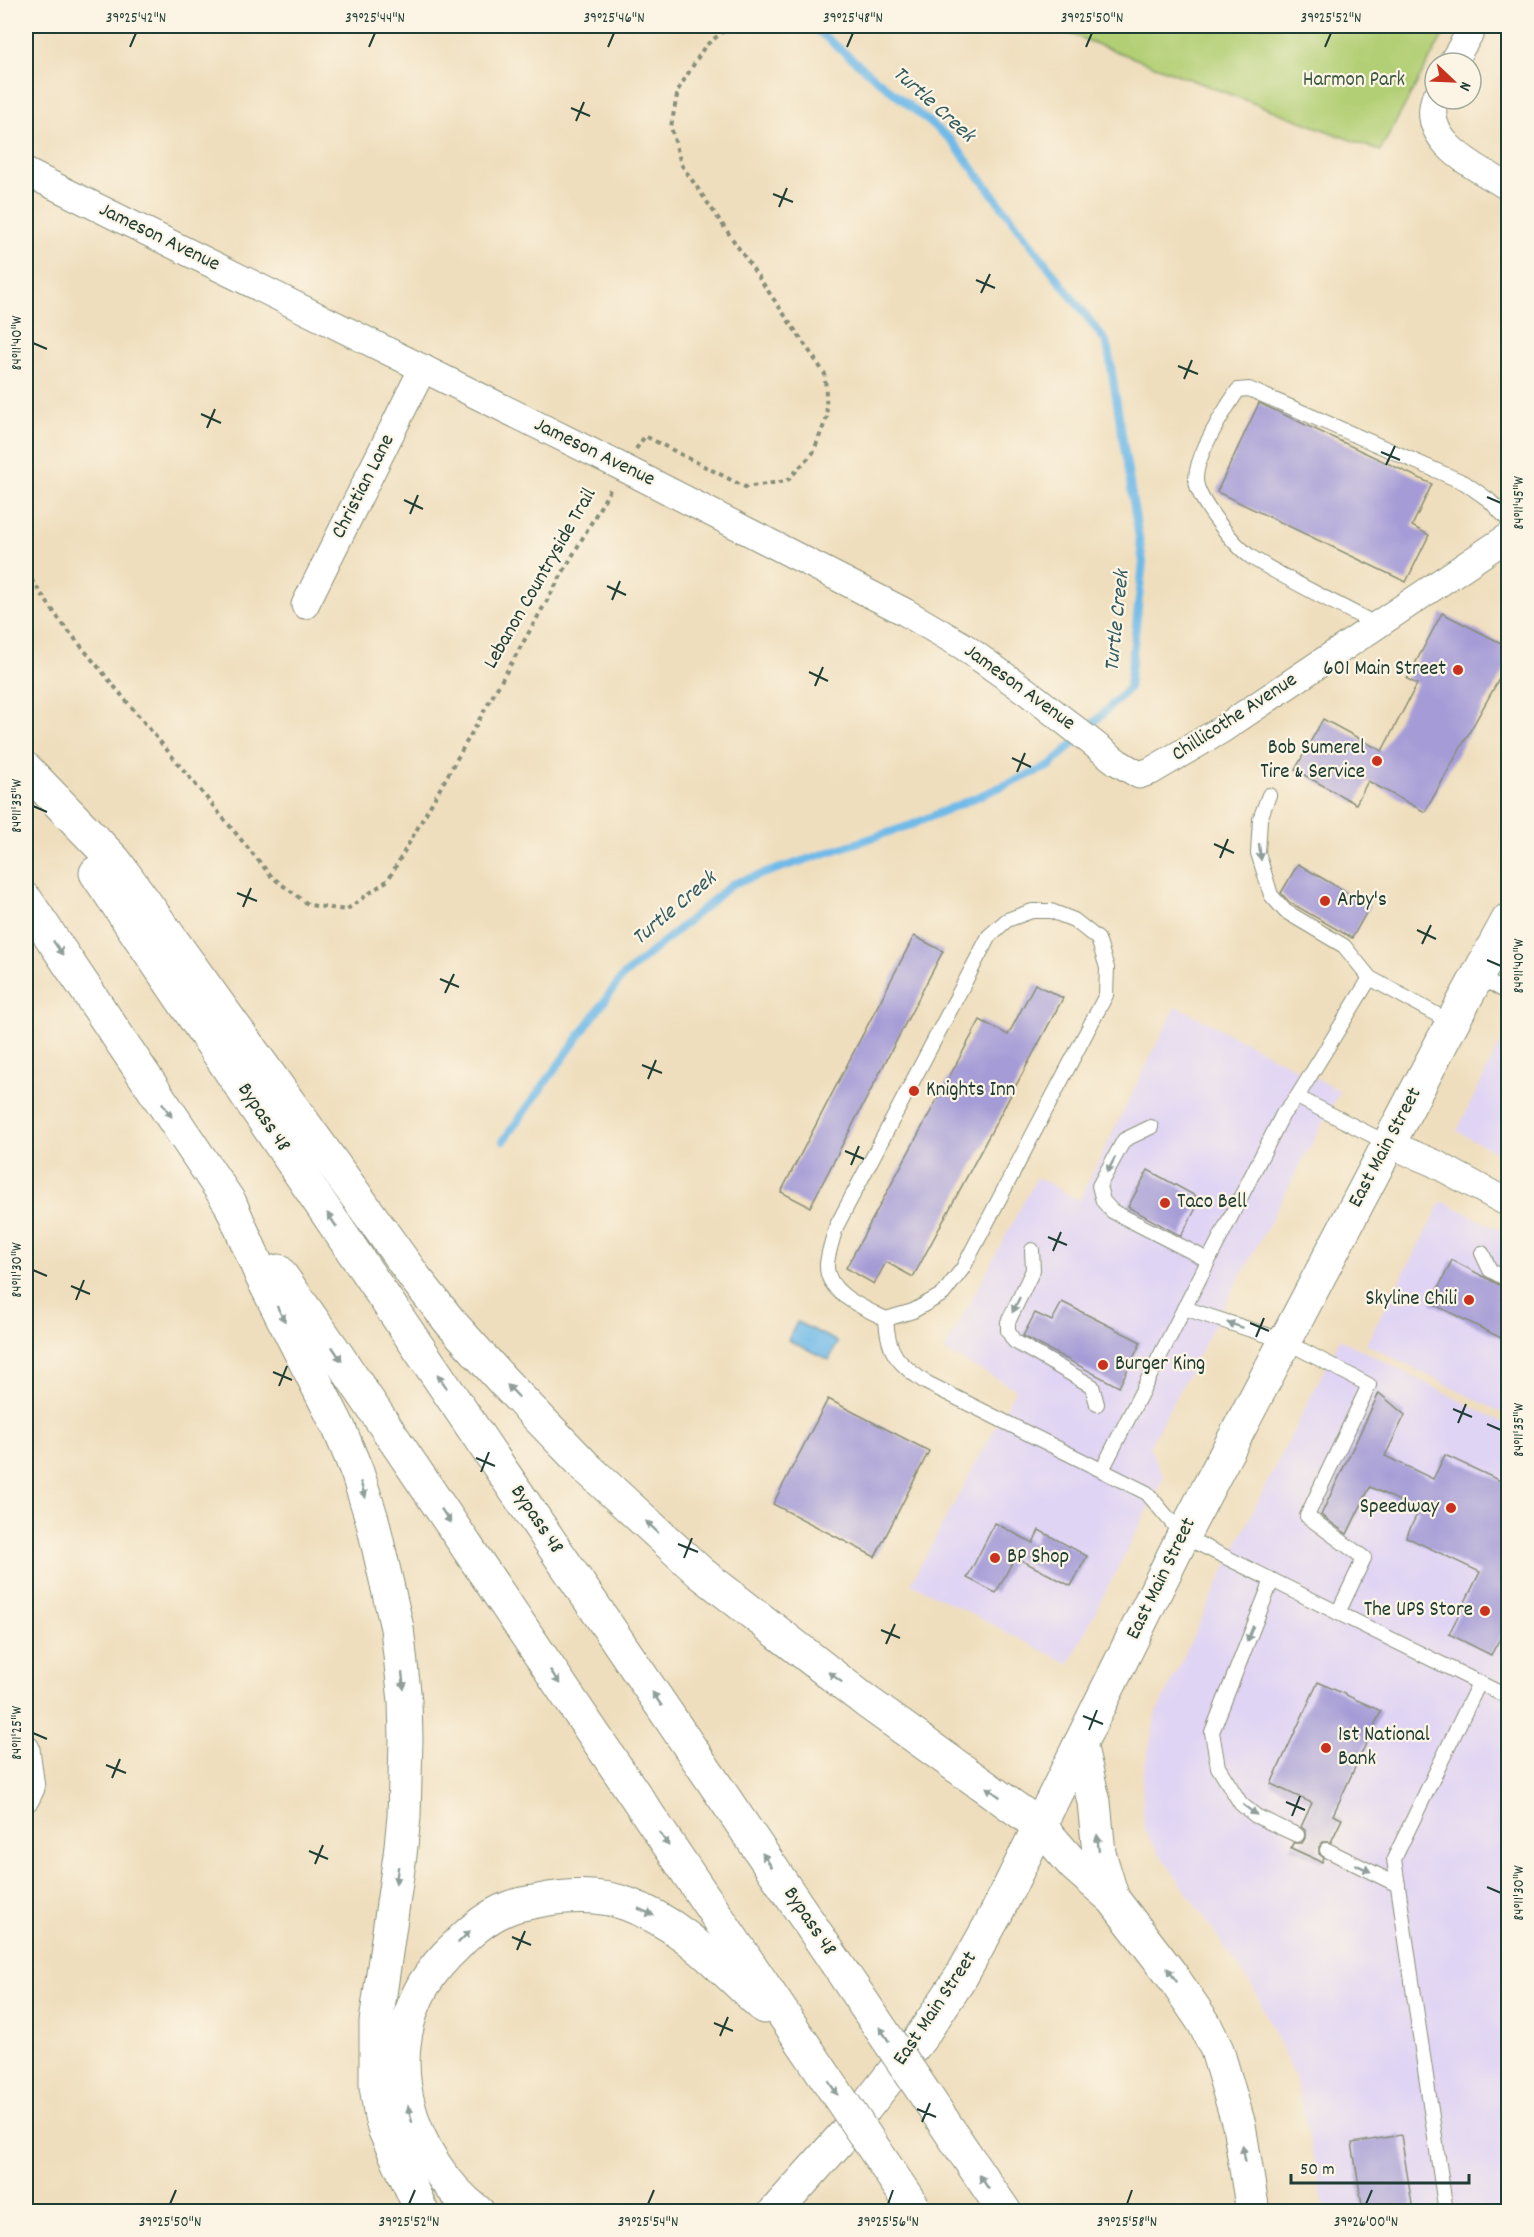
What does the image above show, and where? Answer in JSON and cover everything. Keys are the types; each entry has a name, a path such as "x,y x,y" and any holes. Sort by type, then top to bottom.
{"main road":[{"path":"26,770 115,861 416,1279 503,1381 587,1468 701,1573 858,1695 1040,1826 1074,1865 1113,1899 1170,1972 1204,2023 1217,2050 1239,2125 1253,2211"},
{"name":"Bypass 48","path":"26,770 1005,2211"},
{"path":"26,900 230,1203 332,1346 915,2210"},
{"name":"East Main Street","path":"775,2211 844,2135 921,2037 966,1968 996,1914 1183,1536 1452,1023 1509,920"},
{"path":"230,1203 262,1278 339,1428 352,1461 372,1519 397,1628 405,1701 404,1817 376,2022 376,2086 383,2124 422,2211"},
{"path":"1080,1744 1094,1802 1099,1853 1113,1899"},
{"path":"457,2211 414,2129 405,2088 406,2034 413,2008 424,1985 441,1961 475,1927 511,1907 553,1898 589,1897 626,1904 655,1916 684,1933 800,2039"},
{"path":"430,2161 458,2196 478,2211"}],"street":[{"path":"1459,51 1474,26"},
{"path":"1434,111 1434,122 1442,140 1456,153 1509,187"},
{"name":"Jameson Avenue","path":"26,172 622,467 905,612 963,646 1030,694 1117,762 1139,775"},
{"name":"Christian Lane","path":"304,605 423,368"},
{"name":"Chillicothe Avenue","path":"1139,775 1151,771 1221,730 1509,537"},
{"path":"1389,1144 1434,1163 1509,1203"},
{"path":"26,1749 31,1788 26,1798"}],"lane":[{"path":"1377,625 1249,556 1208,511 1196,482 1198,460 1218,420 1238,390 1249,389 1465,483 1489,500 1509,520"},
{"path":"1269,795 1260,819 1258,853 1271,895 1285,911 1344,946 1370,978 1452,1023"},
{"path":"1032,911 1051,911 1074,920 1098,939 1107,968 1106,995 963,1268 943,1294 914,1311 886,1318 865,1309 842,1293 829,1279 827,1265 836,1227 988,936 1007,920 1032,911"},
{"path":"1478,976 1509,993"},
{"path":"1102,1470 1283,1114 1297,1097 1370,978"},
{"path":"1297,1097 1389,1144"},
{"path":"1151,1127 1124,1140 1099,1186 1103,1201 1112,1211 1208,1260"},
{"path":"1032,1250 1033,1270 1008,1322 1008,1331 1014,1341 1092,1386 1097,1404"},
{"path":"1482,1253 1490,1270 1509,1280"},
{"path":"1184,1308 1285,1341 1369,1385 1307,1516 1365,1558 1338,1613"},
{"path":"886,1318 887,1340 901,1365 925,1382 1147,1493 1183,1536 1509,1697"},
{"path":"1272,1580 1212,1732 1218,1767 1241,1804 1256,1816 1297,1835"},
{"path":"1446,2211 1395,1859 1479,1683"},
{"path":"1327,1850 1398,1885"}],"path":[{"name":"Lebanon Countryside Trail","path":"26,573 61,622 272,877 309,905 346,910 388,880 622,467 645,436 745,487 787,481 813,453 827,417 825,374 681,164 671,127 678,90 705,46 730,26"}],"shaded area":[{"path":"1176,1006 1340,1091 1149,1447 1164,1477 1069,1664 911,1583 1016,1389 944,1351 1037,1177 1079,1200"},
{"path":"1508,1027 1508,1159 1457,1131"},
{"path":"1442,1201 1508,1234 1508,1416 1366,1344"},
{"path":"1340,1339 1508,1425 1508,2211 1325,2211 1296,2080 1255,1991 1144,1831 1142,1779 1157,1712 1254,1509"}],"green space":[{"name":"Harmon Park","path":"1049,26 1448,26 1434,51 1423,51 1423,72 1380,151"}],"water":[{"path":"797,1322 838,1342 829,1360 788,1340"}],"building":[{"path":"1259,403 1432,484 1412,526 1429,535 1406,582 1217,492"},
{"path":"1442,613 1509,647 1509,661 1425,812 1368,781 1356,804 1295,770 1323,719 1382,751 1417,684 1407,679"},
{"name":"Arby's","path":"1298,864 1370,906 1352,938 1289,902 1281,893"},
{"path":"914,936 943,951 810,1207 781,1192"},
{"path":"1035,984 1063,998 913,1277 886,1262 874,1284 846,1268 980,1020 1008,1035"},
{"name":"Taco Bell","path":"1148,1170 1201,1199 1181,1236 1128,1207"},
{"name":"Skyline Chili","path":"1452,1260 1507,1289 1502,1299 1509,1302 1509,1342 1431,1303"},
{"name":"Burger King","path":"1062,1302 1141,1342 1119,1387 1023,1336 1035,1313 1052,1321"},
{"path":"1379,1393 1405,1415 1385,1456 1433,1479 1445,1455 1509,1485 1509,1621 1491,1655 1449,1634 1480,1572 1406,1537 1419,1510 1370,1487 1347,1534 1321,1515"},
{"path":"828,1399 929,1451 875,1557 773,1504"},
{"path":"995,1523 1033,1543 1039,1530 1087,1556 1071,1586 1015,1557 996,1593 967,1578"},
{"name":"1st National Bank","path":"1318,1682 1381,1711 1333,1815 1342,1819 1331,1842 1323,1842 1319,1847 1319,1854 1324,1858 1322,1862 1291,1848 1293,1843 1302,1843 1305,1838 1305,1830 1301,1827 1312,1803 1271,1784"},
{"path":"1401,2135 1413,2211 1363,2211 1352,2143"}],"waterway":[{"name":"Turtle Creek","path":"503,1141 622,977 732,884 911,825 1050,766 1129,688 1143,562 1107,343 951,140 812,26"}],"place":[{"name":"601 Main Street","path":"1458,670"},
{"name":"Bob Sumerel Tire & Service","path":"1377,761"},
{"name":"Arby's","path":"1325,901"},
{"name":"Knights Inn","path":"914,1091"},
{"name":"Taco Bell","path":"1165,1203"},
{"name":"Skyline Chili","path":"1469,1300"},
{"name":"Burger King","path":"1103,1365"},
{"name":"Speedway","path":"1451,1508"},
{"name":"BP Shop","path":"995,1558"},
{"name":"The UPS Store","path":"1485,1611"},
{"name":"1st National Bank","path":"1326,1748"}]}
